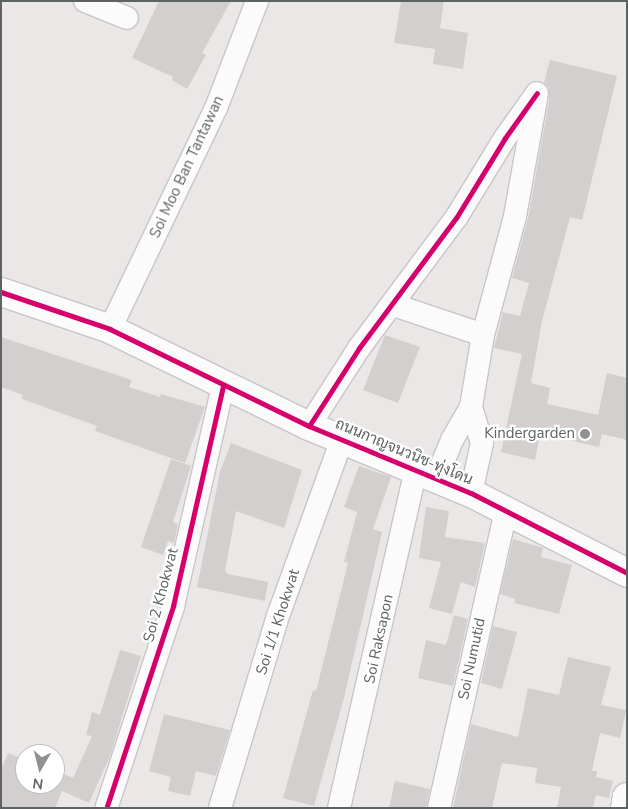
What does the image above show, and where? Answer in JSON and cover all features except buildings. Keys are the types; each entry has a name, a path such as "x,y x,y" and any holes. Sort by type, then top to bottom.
{"street":[{"path":"85,1 127,18"},
{"name":"Soi Moo Ban Tantawan","path":"110,329 216,108 256,1"},
{"path":"309,426 359,348 394,305 456,218 505,138 537,93 516,216 483,335 471,406 482,443 470,493"},
{"name":"ถนนกาญจนวนิช-ทุ่งโดน","path":"1,292 110,329 309,426 470,493 627,573"},
{"path":"394,305 483,335"},
{"name":"Soi 2 Khokwat","path":"107,806 173,606 224,386"},
{"name":"Soi Raksapon","path":"339,808 426,474 452,440 471,406"},
{"name":"Soi 1/1 Khokwat","path":"220,808 278,616 342,439"},
{"name":"Soi Numutid","path":"439,808 506,510"},
{"path":"626,808 627,797"}],"cycle path":[{"path":"309,426 359,348 456,218 505,138 537,93"},
{"path":"1,292 110,329 309,426 471,493 627,573"},
{"path":"107,806 173,606 223,386"}],"place":[{"name":"Kindergarden","path":"585,434"}]}
